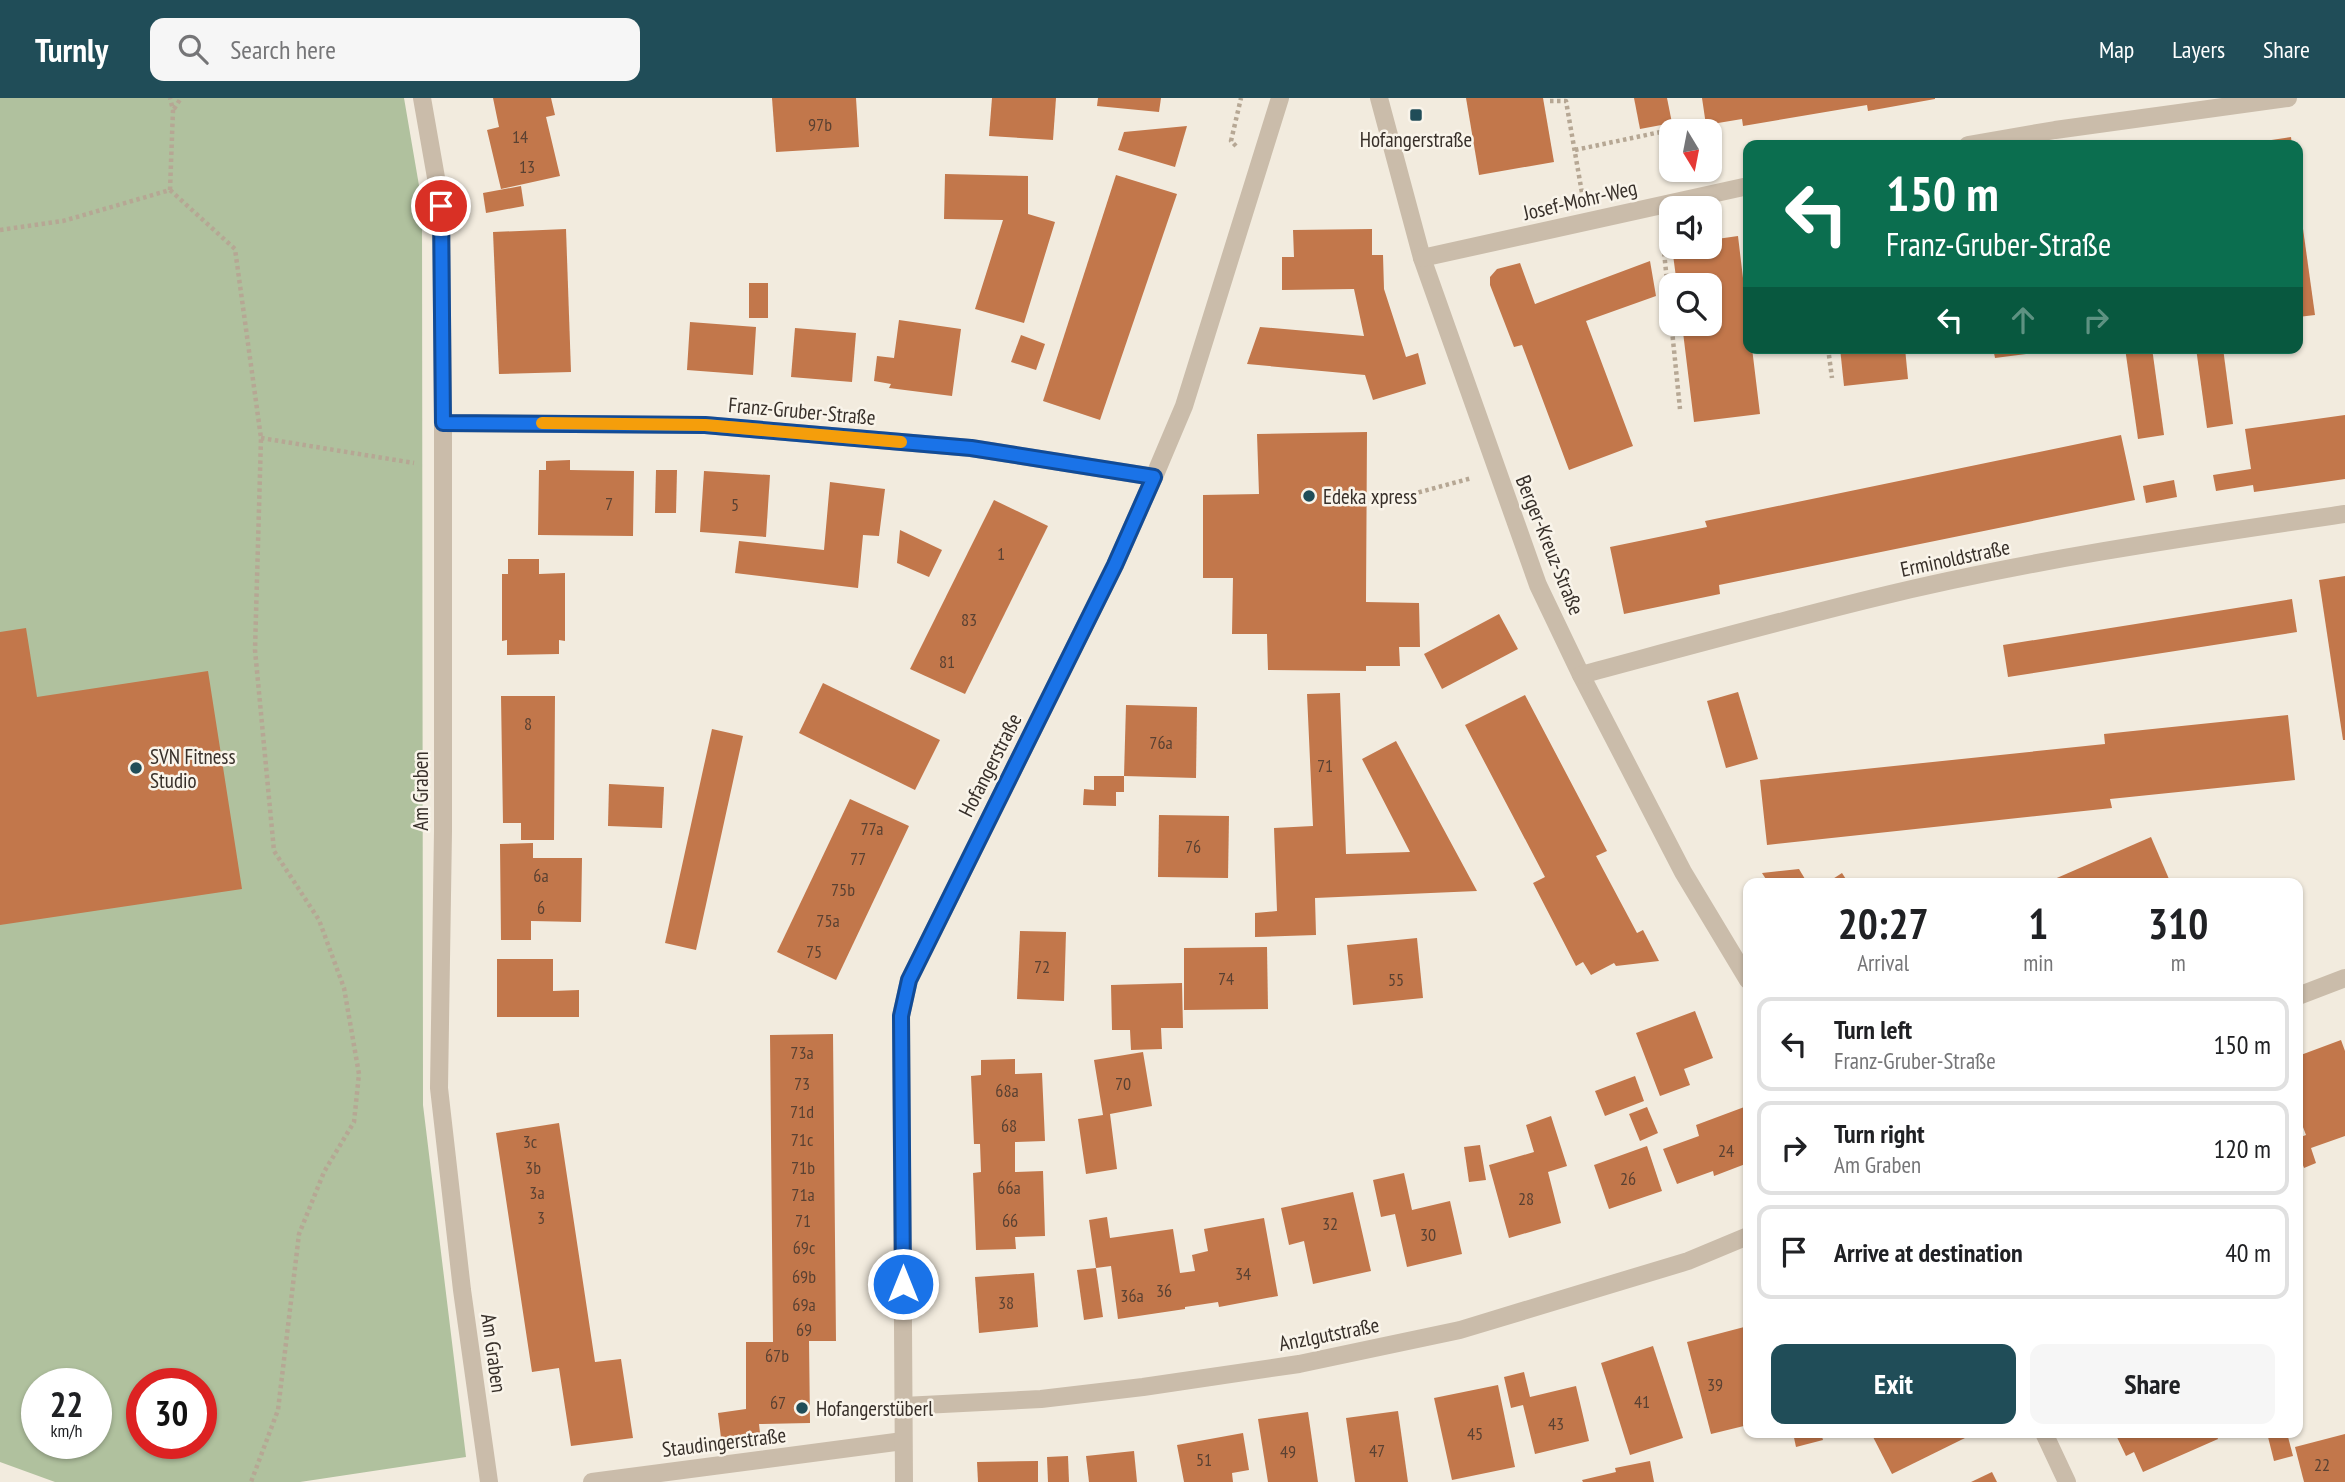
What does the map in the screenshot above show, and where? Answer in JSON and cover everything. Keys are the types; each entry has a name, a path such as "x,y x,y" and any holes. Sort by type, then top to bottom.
{"street":[{"name":"Am Graben","path":"422,98 441,206 443,831 439,1088 462,1290 489,1482"},
{"name":"Hofangerstraße","path":"904,1482 901,1016 909,980 1115,565 1154,477 1184,405 1280,98"},
{"name":"Berger-Kreuz-Straße","path":"1379,98 1422,258 1538,585 1581,675 1684,872 1743,972"},
{"path":"1997,140 2288,98"},
{"name":"Josef-Mohr-Weg","path":"1704,196 1743,187"},
{"name":"Josef-Mohr-Weg","path":"1422,258 1659,206"},
{"name":"Franz-Gruber-Straße","path":"443,423 705,425 971,448 1154,477"},
{"name":"Erminoldstraße","path":"1581,675 1889,595 2023,567 2345,514"},
{"path":"2303,994 2345,978"},
{"name":"Anzlgutstraße","path":"903,1406 1041,1399 1299,1364 1460,1330 1688,1261 1743,1238"},
{"path":"2046,1438 2067,1482"},
{"name":"Staudingerstraße","path":"592,1482 904,1441"}],"path":[{"path":"170,98 173,110 170,190 235,249 261,438 255,650 274,851 319,920 344,988 359,1074 354,1122 324,1172 299,1234 278,1410 251,1482"},
{"path":"173,110 181,98"},
{"path":"1550,101 1567,99 1588,221"},
{"path":"1575,150 1659,132"},
{"path":"0,230 63,221 170,190"},
{"path":"1664,259 1680,409"},
{"path":"1829,354 1832,377"},
{"path":"261,438 382,459 443,466"},
{"path":"1405,496 1460,482"}],"green space":[{"path":"0,98 404,98 422,203 423,1105 466,1457 300,1482 55,1482 0,1462"}],"building":[{"path":"493,98 551,98 555,115 546,117 560,176 501,189 487,130 499,127"},
{"path":"772,98 856,98 859,147 776,152"},
{"path":"992,98 1056,98 1053,140 989,136"},
{"path":"1098,98 1161,98 1159,112 1097,106"},
{"path":"1466,98 1543,98 1554,162 1479,175"},
{"path":"1634,98 1667,98 1671,119 1659,119 1659,125 1640,129"},
{"path":"1702,98 1935,98 1868,111 1867,105 1743,126 1742,119 1722,122 1722,119 1705,119"},
{"path":"1187,126 1175,167 1118,150 1124,132"},
{"path":"945,174 1028,176 1028,214 1055,222 1024,323 975,309 1003,220 944,219"},
{"path":"1116,175 1177,194 1100,420 1043,401"},
{"path":"521,186 524,206 486,213 483,193"},
{"path":"566,229 571,372 499,374 493,232"},
{"path":"1372,229 1372,255 1383,255 1384,289 1406,357 1418,353 1426,384 1373,400 1365,375 1247,364 1260,327 1364,336 1354,289 1282,290 1282,257 1294,257 1293,230"},
{"path":"2303,229 2315,315 2303,316"},
{"path":"1738,236 1743,278 1743,354 1753,354 1760,414 1694,422 1683,336 1722,336 1722,273 1675,273 1674,259 1722,259 1722,238"},
{"path":"1650,261 1656,296 1586,321 1633,446 1569,470 1522,345 1514,347 1490,285 1490,277 1497,269 1520,263 1535,304"},
{"path":"749,283 768,283 768,318 749,318"},
{"path":"899,320 961,329 952,396 889,388 891,384 874,381 877,356 894,358"},
{"path":"690,322 756,327 753,375 687,370"},
{"path":"795,328 856,333 852,382 791,377"},
{"path":"1021,335 1045,344 1036,370 1011,362"},
{"path":"1841,354 1906,354 1908,379 1844,386"},
{"path":"1994,354 2026,354 1995,358"},
{"path":"2126,354 2153,354 2164,435 2138,439"},
{"path":"2197,354 2224,354 2233,424 2207,428"},
{"path":"2345,415 2345,479 2254,492 2253,485 2216,491 2213,475 2251,469 2245,429"},
{"path":"1367,432 1366,602 1419,603 1420,647 1399,647 1400,666 1366,666 1366,671 1268,670 1267,634 1232,634 1233,578 1203,578 1203,495 1259,494 1257,434"},
{"path":"2121,435 2135,500 1719,585 1720,594 1624,614 1610,547 1707,527 1705,521"},
{"path":"570,460 570,470 634,471 633,536 538,535 539,470 546,470 546,461"},
{"path":"656,470 677,470 676,513 655,513"},
{"path":"704,471 770,475 766,537 700,532"},
{"path":"2174,480 2177,497 2146,503 2143,486"},
{"path":"830,482 885,489 879,536 863,535 858,588 735,573 739,541 824,550"},
{"path":"994,500 1048,526 965,694 910,669"},
{"path":"900,530 942,550 929,577 897,563"},
{"path":"508,559 539,559 539,574 565,573 565,641 559,640 559,654 507,655 507,640 502,641 502,574 508,574"},
{"path":"2345,576 2345,740 2343,740 2319,580"},
{"path":"2292,599 2297,632 2008,677 2003,645"},
{"path":"1499,614 1518,649 1442,689 1424,654"},
{"name":"SVN Fitness Studio","path":"26,628 37,697 208,671 242,889 0,925 0,632"},
{"path":"823,683 940,740 915,790 799,733"},
{"path":"1738,692 1758,759 1726,768 1707,701"},
{"path":"1340,693 1346,854 1410,852 1362,759 1396,741 1477,891 1315,898 1316,935 1255,937 1255,913 1277,911 1274,828 1313,826 1307,694"},
{"path":"1525,695 1607,851 1596,856 1637,933 1643,930 1659,961 1616,966 1614,963 1591,975 1583,962 1576,966 1533,883 1545,877 1465,725"},
{"path":"501,696 555,696 554,840 521,840 521,823 503,823"},
{"path":"1126,705 1197,707 1196,778 1124,776"},
{"path":"2288,715 2295,780 2110,799 2112,808 1767,845 1760,780 2105,744 2104,734"},
{"path":"712,729 743,736 696,950 665,943"},
{"path":"1094,776 1124,776 1124,792 1116,792 1116,806 1083,805 1084,789 1094,790"},
{"path":"609,784 664,787 662,828 608,826"},
{"path":"850,799 909,826 836,980 777,952"},
{"path":"1159,815 1229,816 1228,878 1158,877"},
{"path":"2151,837 2169,878 2057,878"},
{"path":"533,843 533,858 582,858 581,922 531,921 531,940 501,940 500,844"},
{"path":"1799,869 1804,878 1765,878 1762,873"},
{"path":"1020,931 1066,932 1064,1001 1017,999"},
{"path":"1417,938 1423,998 1353,1005 1347,945"},
{"path":"1267,947 1268,1009 1184,1010 1184,948"},
{"path":"497,959 553,959 553,991 579,990 579,1017 497,1017"},
{"path":"1182,983 1183,1028 1161,1028 1162,1049 1131,1050 1130,1030 1112,1030 1111,985"},
{"path":"1695,1011 1713,1058 1684,1069 1690,1085 1660,1096 1636,1033"},
{"path":"833,1034 836,1341 809,1341 810,1423 759,1424 760,1433 721,1438 718,1413 746,1409 746,1342 773,1342 770,1035"},
{"path":"2341,1040 2345,1051 2345,1136 2311,1148 2316,1163 2304,1168 2303,1136 2306,1135 2303,1127 2303,1054"},
{"path":"1143,1052 1152,1106 1110,1114 1117,1169 1086,1174 1078,1119 1103,1115 1094,1060"},
{"path":"1015,1059 1015,1074 1042,1073 1045,1141 1015,1142 1015,1172 1043,1171 1045,1236 1015,1237 1016,1249 976,1250 973,1173 981,1172 980,1144 974,1144 971,1076 981,1075 981,1060"},
{"path":"1635,1076 1644,1101 1605,1116 1595,1091"},
{"path":"1647,1107 1658,1133 1640,1141 1629,1114"},
{"path":"1743,1107 1743,1165 1714,1176 1713,1171 1677,1184 1663,1149 1699,1136 1696,1125"},
{"path":"1551,1116 1567,1166 1548,1172 1561,1223 1509,1238 1489,1165 1534,1152 1526,1125"},
{"path":"559,1123 595,1362 621,1359 633,1438 571,1446 559,1368 532,1372 496,1133"},
{"path":"1480,1145 1486,1180 1469,1182 1464,1147"},
{"path":"1647,1146 1662,1191 1609,1209 1594,1165"},
{"path":"1404,1173 1412,1210 1450,1201 1462,1254 1407,1267 1395,1214 1381,1217 1373,1180"},
{"path":"1353,1192 1371,1271 1313,1284 1304,1241 1289,1245 1281,1208"},
{"path":"1107,1217 1110,1238 1173,1229 1180,1273 1195,1271 1192,1255 1208,1251 1204,1229 1264,1218 1278,1296 1219,1307 1218,1302 1118,1319 1111,1266 1096,1268 1089,1220"},
{"path":"1096,1268 1103,1317 1084,1320 1077,1270"},
{"path":"1034,1273 1038,1327 979,1333 975,1277"},
{"path":"1743,1327 1743,1426 1711,1434 1687,1342"},
{"path":"1653,1346 1683,1438 1630,1455 1601,1363"},
{"path":"1524,1372 1530,1397 1576,1386 1589,1441 1535,1454 1523,1405 1511,1408 1504,1377"},
{"path":"1498,1385 1515,1467 1452,1480 1434,1398"},
{"path":"1398,1411 1408,1482 1355,1482 1346,1418"},
{"path":"1308,1412 1318,1482 1268,1482 1258,1419"},
{"path":"1243,1433 1249,1470 1232,1473 1233,1482 1184,1482 1177,1445"},
{"path":"2345,1434 2345,1482 2304,1482 2295,1447"},
{"path":"1794,1438 1822,1438 1823,1440 1796,1447"},
{"path":"1874,1438 1965,1438 1892,1474"},
{"path":"2117,1438 2218,1439 2143,1472 2134,1452 2126,1456"},
{"path":"2268,1438 2288,1438 2293,1456 2274,1461"},
{"path":"1134,1451 1137,1482 1089,1482 1086,1456"},
{"path":"1068,1456 1069,1482 1048,1482 1047,1457"},
{"path":"1038,1461 1038,1482 978,1482 977,1462"},
{"path":"1650,1461 1654,1482 1582,1480 1616,1472 1615,1468"},
{"path":"1992,1472 1997,1482 1971,1482"}],"slow traffic":[{"path":"542,423 705,425 901,442"}],"place":[{"name":"Hofangerstraße","path":"1416,115"},
{"name":"Edeka xpress","path":"1309,496"},
{"name":"SVN Fitness Studio","path":"136,768"},
{"name":"Hofangerstüberl","path":"802,1408"}],"route":[{"path":"441,206 443,423 705,425 971,448 1154,477 1115,565 909,980 901,1016 903,1284"}]}
